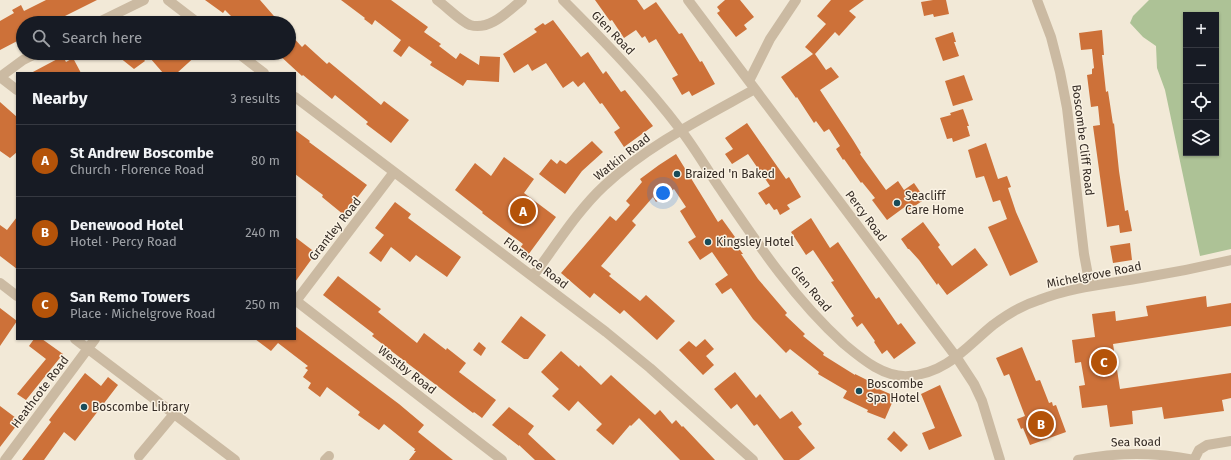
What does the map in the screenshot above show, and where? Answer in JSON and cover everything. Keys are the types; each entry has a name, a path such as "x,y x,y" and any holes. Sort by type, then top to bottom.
{"street":[{"path":"112,16 144,0"},
{"path":"168,0 189,16"},
{"path":"437,0 470,25 481,26 491,23 522,0"},
{"name":"Glen Road","path":"563,0 646,88 681,130 761,249 802,302 830,331 859,357 879,369 891,374 908,376 930,372 957,358"},
{"name":"Percy Road","path":"688,0 957,358 974,384 982,401 1000,460"},
{"path":"752,85 770,39 796,0"},
{"name":"Boscombe Cliff Road","path":"1037,0 1051,37 1067,108 1084,254 1090,286"},
{"path":"16,89 0,77 23,60"},
{"path":"247,60 263,72"},
{"name":"Watkin Road","path":"533,276 588,203 604,186 635,161 752,85"},
{"name":"Florence Road","path":"296,98 606,332 650,368 753,460"},
{"name":"Grantley Road","path":"296,300 394,172"},
{"name":"Michelgrove Road","path":"957,358 994,324 1013,312 1037,300 1090,286 1177,272 1231,260"},
{"path":"0,283 16,295"},
{"name":"Westby Road","path":"296,300 502,460"},
{"path":"76,340 234,460"},
{"name":"Heathcote Road","path":"5,460 94,340"},
{"path":"139,456 174,414"},
{"path":"1194,460 1199,450 1207,446 1231,441"},
{"name":"Sea Road","path":"1078,460 1112,454 1172,455 1194,460"}],"green space":[{"path":"1149,0 1231,0 1231,249 1200,256 1165,90 1157,68 1156,46 1143,37 1130,23 1133,16"}],"building":[{"path":"46,0 97,0 65,16 16,16 16,42 0,50 0,21 14,13 12,10 21,5 24,11"},
{"path":"205,0 260,0 274,16 231,16 225,10 223,13"},
{"path":"341,0 391,0 428,27 424,32 441,44 439,46 456,59 460,53 479,65 480,56 500,57 499,82 467,80 463,86 430,65 432,62 409,46 401,57 393,51 401,40 375,20 372,25"},
{"path":"595,0 637,0 644,10 656,2 679,34 682,33 700,62 702,61 715,84 692,96 689,91 682,95 672,78 678,75 656,39 649,43 645,36 642,38 636,30 624,38 612,20 610,21"},
{"path":"725,0 740,0 754,17 744,25 747,29 736,37 717,13 720,11 717,7"},
{"path":"831,0 864,0 849,11 856,17 839,36 835,32 815,54 826,70 831,67 839,77 820,90 853,140 861,153 860,154 886,190 898,181 904,190 914,183 925,199 909,210 906,206 887,220 872,200 875,198 862,182 861,183 844,159 843,160 836,149 840,146 829,129 824,132 816,121 814,123 797,97 796,98 781,77 813,54 805,47 826,24 817,16"},
{"path":"946,0 949,14 934,17 933,14 924,16 921,2"},
{"path":"553,20 581,57 588,52 603,74 606,71 621,92 625,90 653,126 624,147 614,132 620,128 602,103 600,104 584,82 578,87 573,81 563,88 546,63 532,71 528,64 514,73 503,54 537,32 534,29 543,23 545,25"},
{"path":"1102,30 1104,55 1102,55 1106,92 1108,91 1113,124 1114,123 1125,211 1128,210 1132,231 1120,233 1119,225 1107,227 1093,126 1100,125 1098,106 1091,107 1087,75 1092,74 1092,69 1094,68 1092,49 1081,50 1079,33"},
{"path":"953,32 956,42 954,42 959,56 943,61 935,38"},
{"path":"296,41 302,47 305,44 327,64 329,62 381,105 384,101 409,120 391,143 366,124 368,122 335,95 332,99 303,75 302,76 285,60 296,60"},
{"path":"55,60 65,60 66,62 74,60 80,72 33,72"},
{"path":"123,60 144,60 145,61 134,69"},
{"path":"152,60 191,60 178,72 162,72"},
{"path":"964,75 973,100 953,106 945,81"},
{"path":"0,102 16,116 16,153 10,158 0,151"},
{"path":"963,109 969,126 967,126 970,136 953,142 952,138 947,139 940,118 951,115 950,113"},
{"path":"747,123 786,179 789,177 801,197 787,205 790,209 780,215 777,209 774,210 769,203 766,205 758,193 770,186 748,154 732,164 725,154 733,149 725,138"},
{"path":"296,131 367,185 344,215 322,197 323,195 296,175"},
{"path":"592,141 603,152 582,171 565,194 539,174 551,159 557,164 560,160 566,164"},
{"path":"986,143 998,179 1007,176 1011,187 1008,188 1016,212 1038,262 1010,276 988,227 1007,219 1000,200 993,202 984,176 976,178 968,150"},
{"path":"676,154 718,222 722,219 735,237 732,239 758,279 787,313 785,315 805,334 803,336 824,353 823,355 855,375 875,384 874,387 895,396 885,419 867,412 868,410 843,398 847,391 818,374 819,372 790,349 786,353 753,319 731,288 722,294 715,284 728,275 712,252 700,260 688,242 696,237 680,211 686,207 674,189 656,202 653,197 632,221 636,225 601,266 611,274 609,276 640,301 646,295 675,321 657,340 624,310 620,314 594,293 590,298 561,273 610,216 616,221 630,205 626,201 642,182 640,179"},
{"path":"504,157 534,179 524,193 556,217 528,255 520,248 523,244 482,213 483,212 455,190 475,163 491,176"},
{"path":"395,202 411,214 408,218 461,257 447,277 416,255 410,262 391,247 381,262 369,253 384,235 375,228"},
{"path":"16,218 16,268 0,256 0,225 7,230"},
{"path":"811,218 830,248 838,242 876,299 879,297 898,325 901,323 916,343 894,359 887,350 882,354 862,323 857,327 851,318 854,316 831,282 834,281 813,250 806,255 791,232"},
{"path":"923,222 940,245 938,247 952,266 975,248 988,265 947,295 938,283 937,285 919,260 901,239"},
{"path":"296,238 316,253 296,281"},
{"path":"1130,243 1132,260 1113,263 1110,246"},
{"path":"338,276 381,309 378,312 417,343 424,333 466,363 459,372 496,400 482,418 474,412 473,413 372,336 374,334 323,295"},
{"path":"1206,296 1207,307 1231,303 1231,326 1113,344 1120,389 1231,373 1231,398 1222,400 1224,411 1164,419 1162,407 1132,411 1133,424 1110,427 1107,405 1082,408 1079,386 1085,385 1081,362 1075,363 1072,340 1095,337 1092,314 1115,311 1116,321 1148,316 1146,306"},
{"path":"0,308 16,320 16,322 0,346"},
{"path":"521,316 546,335 528,359 524,359 501,342"},
{"path":"296,327 399,404 424,425 418,432 453,460 409,460 416,451 414,451 415,449 384,424 379,430 358,415 360,412 327,387 320,397 308,388 311,383 303,377 308,370 305,368 308,366 278,343 271,351 256,340 296,340"},
{"path":"705,339 714,349 706,356 714,365 703,375 679,350 689,341 696,347"},
{"path":"33,340 43,340 63,354 26,400 17,394 46,359 29,346"},
{"path":"479,342 486,348 481,356 473,350"},
{"path":"1022,347 1036,381 1040,380 1049,403 1052,402 1053,406 1056,405 1066,432 1030,445 1023,428 1021,429 1017,419 1025,416 1009,374 1004,376 996,358"},
{"path":"561,351 579,367 580,365 601,385 611,375 655,415 660,410 672,424 676,420 715,460 680,460 639,418 631,426 630,425 613,445 596,430 602,424 578,401 569,411 552,396 559,389 541,372"},
{"path":"735,372 756,398 760,394 780,419 792,411 802,424 798,427 815,448 799,460 784,460 757,424 754,426 737,404 731,409 714,389"},
{"path":"85,373 101,386 108,377 118,385 75,441 64,432 44,460 22,460 51,422 49,420"},
{"path":"940,385 962,436 929,450 922,433 935,428 921,394"},
{"path":"0,406 20,421 0,447"},
{"path":"509,407 534,426 528,434 556,460 535,460 519,445 492,425"},
{"path":"894,431 908,445 901,452 887,439"}],"place":[{"name":"Braized 'n Baked","path":"677,174"},
{"name":"Seacliff Care Home","path":"897,203"},
{"name":"St Andrew Boscombe","path":"523,211"},
{"name":"Kingsley Hotel","path":"708,242"},
{"name":"San Remo Towers","path":"1104,362"},
{"name":"Boscombe Spa Hotel","path":"859,391"},
{"name":"Boscombe Library","path":"84,407"},
{"name":"Denewood Hotel","path":"1041,424"}]}
